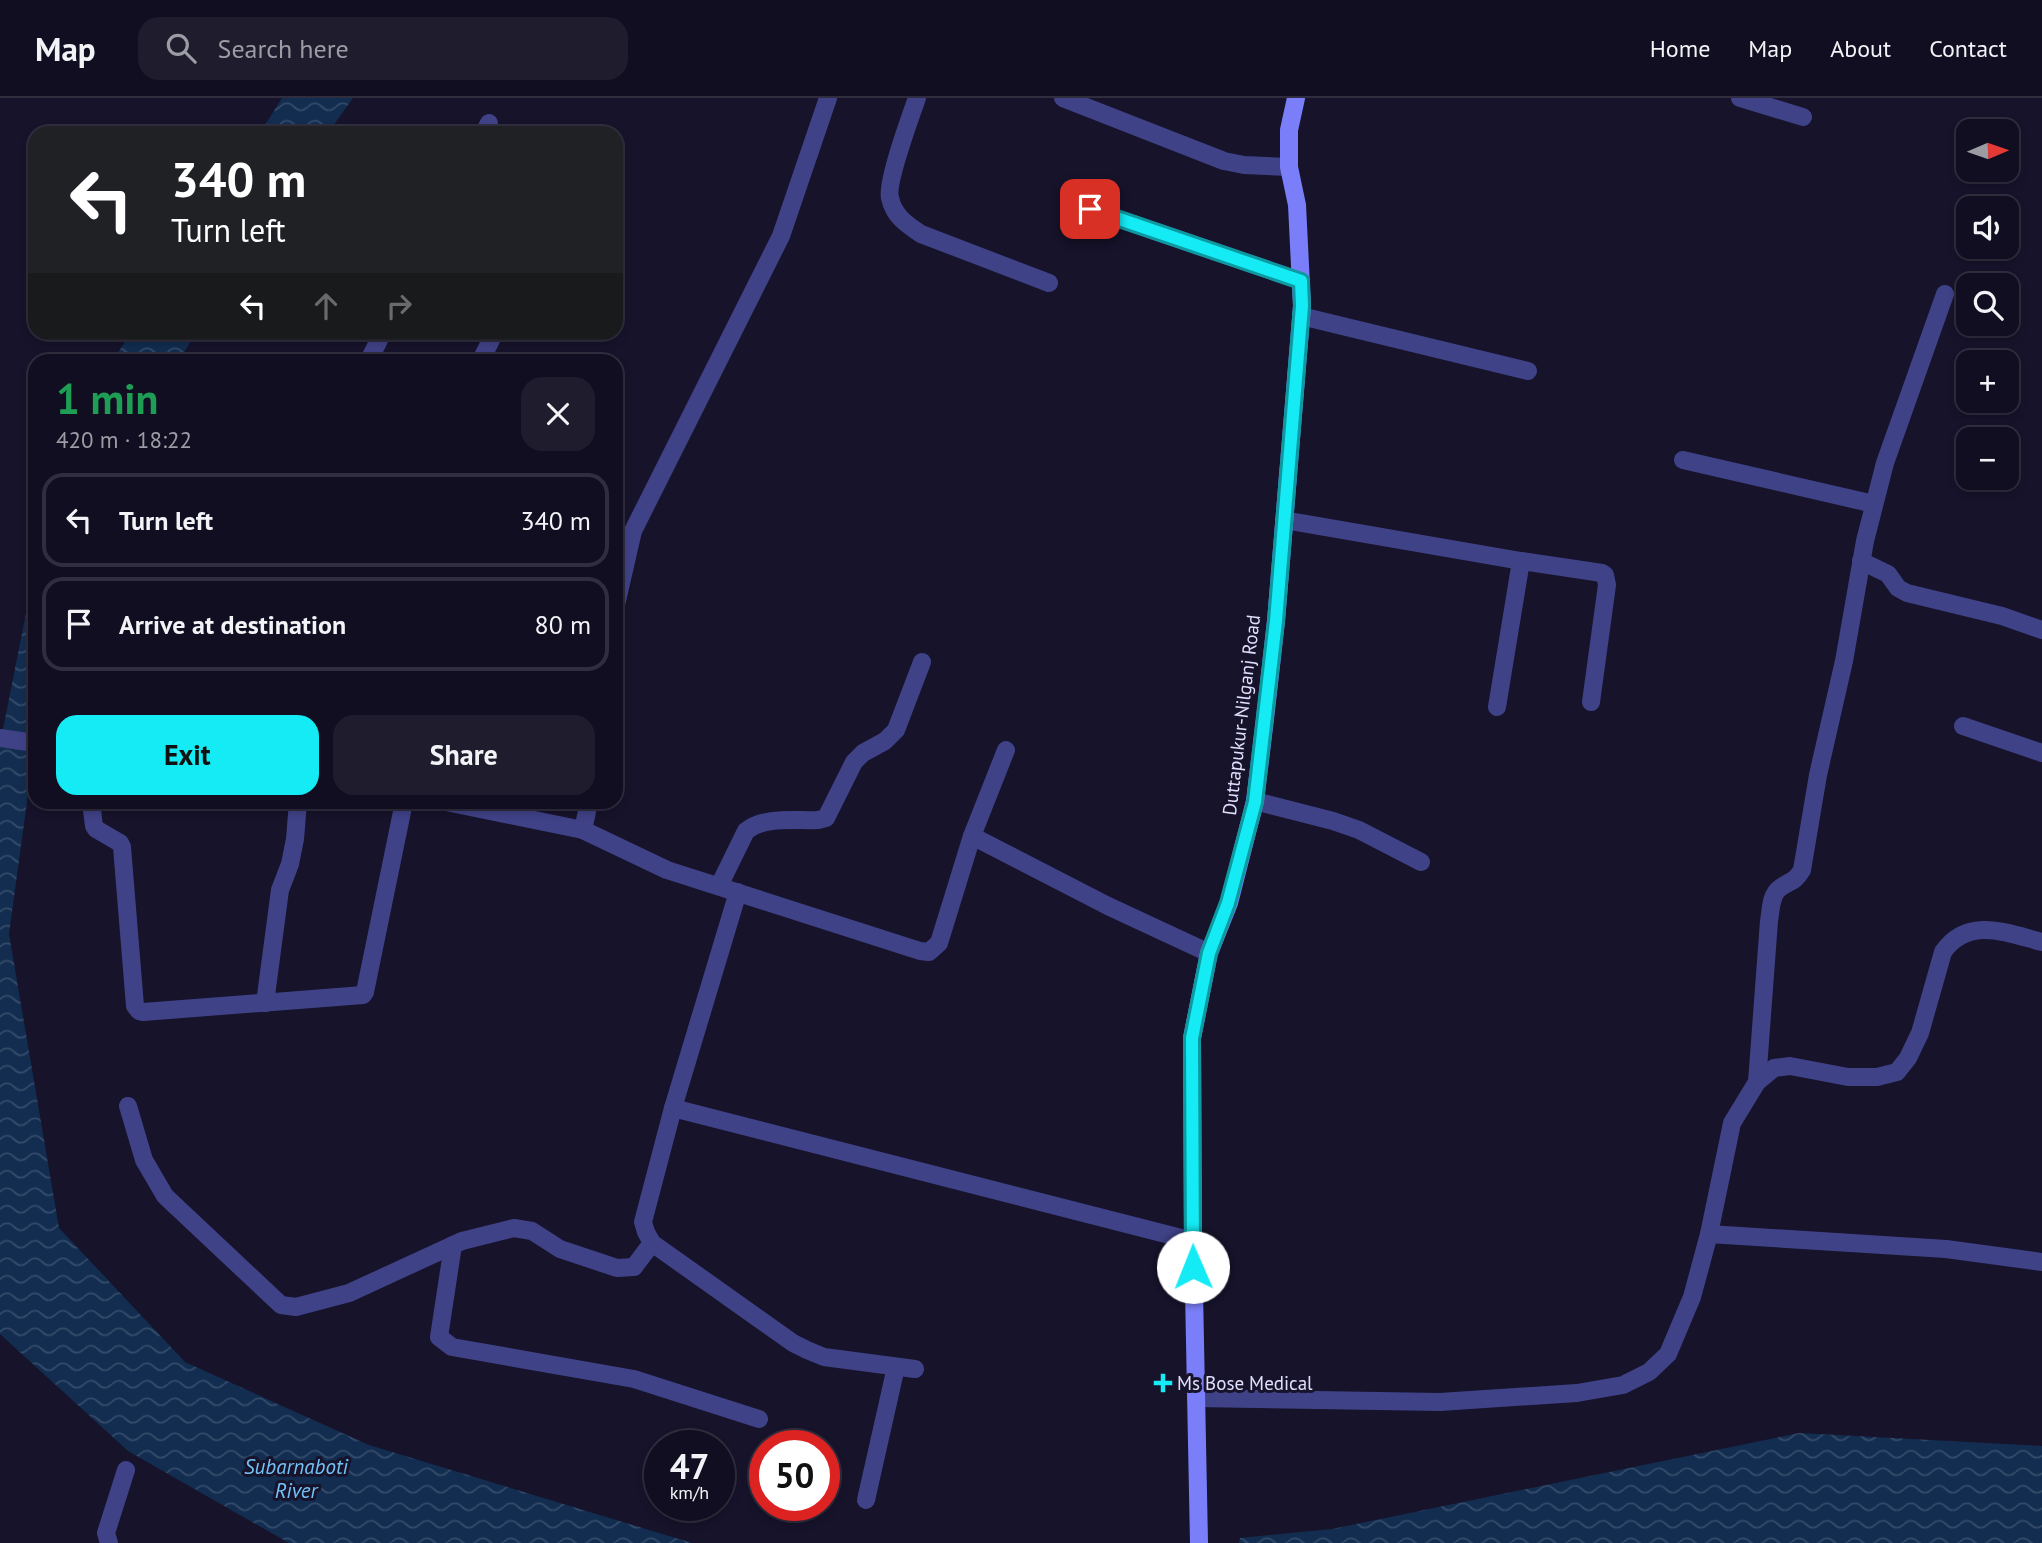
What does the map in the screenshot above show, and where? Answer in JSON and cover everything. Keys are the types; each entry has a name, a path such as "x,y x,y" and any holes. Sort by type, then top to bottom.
{"main road":[{"name":"Duttapukur-Nilganj Road","path":"1199,1543 1192,1038 1209,953 1228,903 1255,802 1276,621 1301,316 1297,205 1289,167 1289,130 1296,98"}],"street":[{"path":"625,528 781,236 828,98"},
{"path":"917,98 888,194 903,222 921,234 1049,283"},
{"path":"1063,98 1224,161 1244,165 1289,167"},
{"path":"1740,98 1803,117"},
{"path":"1090,209 1301,281"},
{"path":"1757,1083 1773,898 1778,889 1797,880 1802,870 1818,775 1844,661 1874,504 1885,463 1945,294"},
{"path":"1301,316 1528,371"},
{"path":"1683,460 1874,504"},
{"path":"1284,520 1605,575 1607,585 1591,702"},
{"path":"1497,707 1521,561"},
{"path":"1861,561 1888,573 1898,588 1907,593 2003,616 2042,630"},
{"path":"719,886 746,831 753,825 762,822 826,818 854,762 863,753 886,741 896,730 922,662"},
{"path":"1963,726 2042,753"},
{"path":"0,738 28,742"},
{"path":"480,809 583,830 667,870 929,952 939,943 972,836 1006,750"},
{"path":"1255,802 1359,830 1421,862"},
{"path":"92,809 96,830 120,843 122,847 135,1006 139,1011 363,995 403,809"},
{"path":"265,1003 280,890 290,864 297,809"},
{"path":"583,830 588,809"},
{"path":"972,836 1108,906 1209,953"},
{"path":"738,892 673,1108 643,1222 652,1243 793,1343 824,1357 906,1368 866,1500"},
{"path":"1196,1398 1440,1402 1577,1393 1623,1385 1649,1372 1668,1354 1692,1297 1709,1234 1732,1123 1757,1083 1774,1069 1790,1066 1848,1077 1877,1077 1897,1072 1908,1058 1920,1034 1943,952 1950,942 1963,933 1991,929 2042,942"},
{"path":"128,1105 144,1160 165,1196 281,1305 296,1307 349,1293 453,1245 514,1228 532,1231 566,1252 626,1269 634,1267 652,1243"},
{"path":"673,1108 1193,1241"},
{"path":"1709,1234 1946,1249 2042,1262"},
{"path":"453,1245 439,1337 443,1342 452,1347 634,1379 758,1419"},
{"path":"109,1543 106,1533 126,1470"}],"water":[{"path":"282,98 353,98 333,126 264,126"},
{"path":"126,340 192,340 183,354 117,354"},
{"name":"Subarnaboti River","path":"28,603 28,794 9,934 59,1228 185,1362 369,1445 692,1543 289,1543 128,1451 0,1334 0,744"},
{"path":"1799,1433 2042,1446 2042,1543 1239,1543 1240,1538 1332,1529"}],"place":[{"name":"Ms Bose Medical","path":"1163,1383"}],"route":[{"path":"1090,209 1301,281 1302,306 1276,621 1255,802 1228,903 1209,953 1192,1038 1193,1267"}]}
